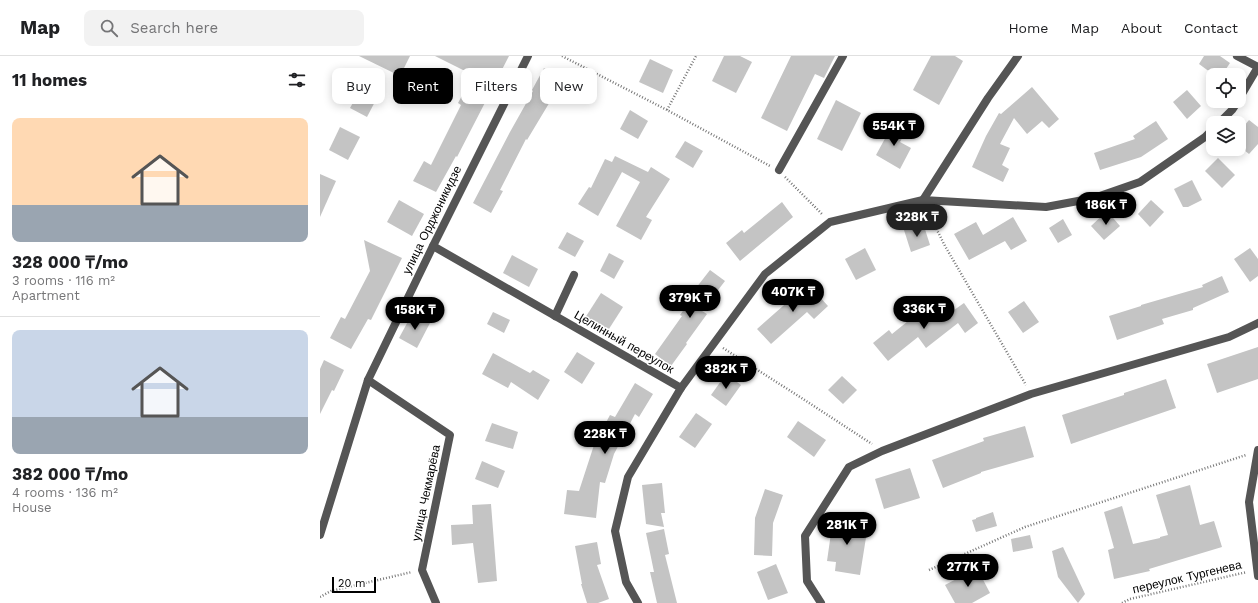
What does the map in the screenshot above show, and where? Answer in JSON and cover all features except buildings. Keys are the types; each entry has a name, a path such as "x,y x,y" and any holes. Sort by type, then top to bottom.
{"lane":[{"name":"улица Орджоникидзе","path":"320,535 368,380 528,56"},
{"path":"779,170 843,56"},
{"path":"923,200 988,98 1018,56"},
{"path":"1237,56 1258,67 1246,87"},
{"path":"1226,116 1233,108"},
{"path":"638,603 626,582 615,530 628,476 681,388 765,274 830,222 923,200 1046,208 1094,198 1140,182 1206,136"},
{"name":"Целинный переулок","path":"433,246 681,388"},
{"name":"Целинный переулок","path":"555,316 574,275"},
{"path":"821,603 807,581 805,536 849,467 882,451 1031,394 1229,337 1258,323"},
{"name":"улица Чекмарёва","path":"368,380 450,435 422,570"},
{"path":"1258,451 1249,502 1258,573"},
{"path":"422,570 436,603"}],"path":[{"path":"562,56 779,170 830,222"},
{"path":"667,110 696,56"},
{"path":"923,200 945,246 1031,394"},
{"path":"714,343 882,451"},
{"path":"929,570 1025,527 1258,451"},
{"path":"320,597 331,591 422,570"},
{"name":"переулок Тургенева","path":"1122,603 1130,599 1258,573"}]}
